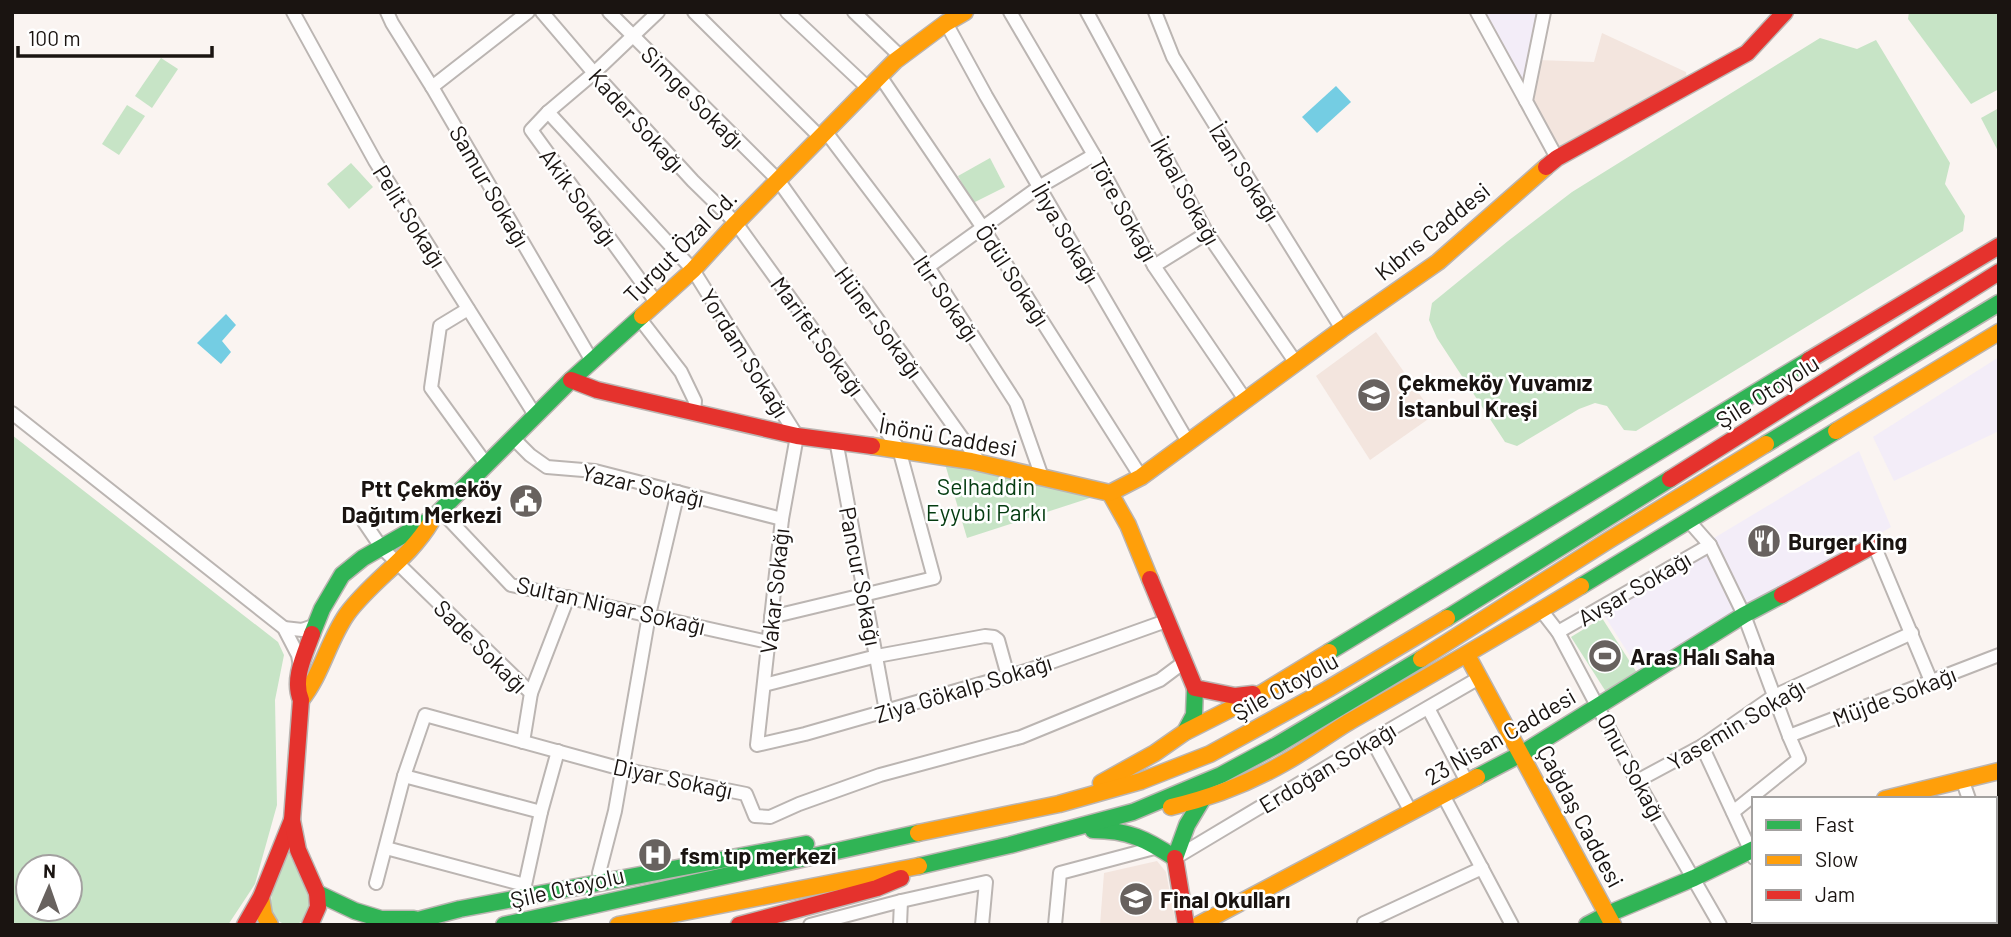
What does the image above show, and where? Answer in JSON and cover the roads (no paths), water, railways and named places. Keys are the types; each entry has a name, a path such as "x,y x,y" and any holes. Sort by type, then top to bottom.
{"main road":[{"name":"Turgut Özal Cd.","path":"301,700 311,690 339,626 486,464 571,380 693,270 880,76 943,18 965,12"},
{"name":"Kıbrıs Caddesi","path":"1110,493 1141,477 1342,328 1438,262 1557,158 1747,53 1785,12"},
{"path":"1059,804 1121,773 1185,732 1262,693 1999,246"},
{"name":"Şile Otoyolu","path":"504,925 1059,804 1142,781 1209,754 1328,689 1494,590 1999,272"},
{"name":"Şile Otoyolu","path":"618,925 942,860 1059,831 1133,812 1221,775 1277,745 1415,662 1609,540 1999,303"},
{"path":"1133,812 1202,800 1283,764 1344,725 1467,656 1999,332"},
{"name":"İnönü Caddesi","path":"571,380 597,390 796,436 980,463 1110,493"},
{"path":"1110,493 1128,525 1195,688 1194,715 1185,732"},
{"name":"Turgut Özal Cd.","path":"292,820 301,700 297,691 300,666 322,609 342,575 351,567 437,515"},
{"name":"23 Nisan Caddesi","path":"1198,925 1521,754 1744,615 1874,545"},
{"name":"Çağdaş Caddesi","path":"1467,656 1610,919"},
{"path":"1195,688 1235,696 1262,693"},
{"path":"1893,797 1999,771"},
{"path":"1186,925 1175,858 1190,817 1221,775"},
{"path":"292,820 298,850 317,893 318,907 310,925"},
{"path":"245,925 261,897 292,820"},
{"path":"399,925 419,922 443,913 758,852 863,835 940,828"},
{"path":"1059,831 1115,830 1132,833 1155,843 1175,858"},
{"path":"1587,925 1610,919 1752,853"},
{"path":"738,925 877,888 942,860"},
{"path":"317,893 335,903 381,919 419,922"},
{"path":"317,893 351,925"},
{"path":"261,897 264,915 270,925"}],"street":[{"name":"Pelit Sokağı","path":"293,12 375,161 536,415"},
{"name":"Samur Sokağı","path":"387,12 592,361"},
{"path":"432,87 528,12"},
{"name":"Kader Sokağı","path":"542,12 693,181 736,223"},
{"name":"Simge Sokağı","path":"609,12 778,180"},
{"name":"Akik Sokağı","path":"656,302 531,130 658,12"},
{"name":"Itır Sokağı","path":"694,12 823,135 928,267 1016,402 1042,477"},
{"path":"788,12 868,88"},
{"path":"854,12 901,57"},
{"name":"Töre Sokağı","path":"1010,12 1094,155 1154,266 1246,401"},
{"name":"İkbal Sokağı","path":"1087,12 1207,233 1296,363"},
{"name":"İzan Sokağı","path":"1155,12 1173,57 1342,328"},
{"path":"1477,12 1557,158"},
{"path":"1526,101 1544,12"},
{"name":"İhya Sokağı","path":"943,18 1188,442"},
{"name":"Ödül Sokağı","path":"880,76 983,229 1141,477"},
{"name":"Yordam Sokağı","path":"548,112 693,270 796,436"},
{"path":"928,267 1039,187 1094,155"},
{"name":"Hüner Sokağı","path":"778,180 980,463"},
{"name":"Marifet Sokağı","path":"736,223 899,449"},
{"path":"1154,266 1207,233"},
{"path":"468,309 440,326 431,387 486,464"},
{"path":"640,319 681,372 695,401 694,412"},
{"path":"12,413 284,628 298,655 300,666"},
{"name":"Vakar Sokağı","path":"757,746 782,519 796,436"},
{"name":"Yazar Sokağı","path":"513,438 530,456 547,467 595,471 782,519"},
{"name":"Pancur Sokağı","path":"836,440 886,711"},
{"path":"771,617 934,578 899,449"},
{"path":"600,873 615,811 649,615 678,492"},
{"name":"Sultan Nigar Sokağı","path":"437,515 511,584 768,642"},
{"path":"1688,520 1710,545 1744,615 1799,759 1733,812"},
{"name":"Sade Sokağı","path":"364,522 382,547 531,693 523,742"},
{"name":"Avşar Sokağı","path":"1559,632 1710,545"},
{"name":"23 Nisan Caddesi","path":"1874,545 1931,681"},
{"path":"531,693 568,597"},
{"name":"Onur Sokağı","path":"1542,610 1559,632 1637,781 1720,925"},
{"name":"Ziya Gökalp Sokağı","path":"757,746 1008,676 1166,621"},
{"path":"284,628 302,630 316,625"},
{"name":"Yasemin Sokağı","path":"1637,781 1702,746 1774,696 1912,633"},
{"path":"764,685 877,656 985,636 998,640 1008,676"},
{"name":"Müjde Sokağı","path":"1789,736 1999,655"},
{"name":"Diyar Sokağı","path":"376,883 404,776 425,715 622,769 746,794 755,816 770,817 880,775 1021,737 1160,680 1185,662"},
{"name":"Erdoğan Sokağı","path":"1175,858 1479,678"},
{"path":"1427,708 1467,782"},
{"path":"1372,740 1412,812"},
{"path":"1702,746 1752,853"},
{"path":"386,848 525,885 558,751"},
{"path":"404,776 541,813"},
{"path":"1962,779 1968,797"},
{"path":"1443,795 1512,925"},
{"path":"1055,925 1059,873 1158,847"},
{"path":"1364,925 1482,868"},
{"path":"812,924 986,882 982,925"},
{"path":"900,925 901,901"}],"water":[{"path":"1336,86 1351,102 1317,133 1302,117"},
{"path":"226,314 236,325 222,341 231,352 221,364 197,343"}],"place":[{"name":"Çekmeköy Yuvamız İstanbul Kreşi","path":"1374,395"},
{"name":"Ptt Çekmeköy Dağıtım Merkezi","path":"526,501"},
{"name":"Burger King","path":"1764,541"},
{"name":"Aras Halı Saha","path":"1605,656"},
{"name":"fsm tıp merkezi","path":"655,855"},
{"name":"Final Okulları","path":"1136,899"}],"park label":[{"name":"Selhaddin Eyyubi Parkı","path":"986,499"}]}
